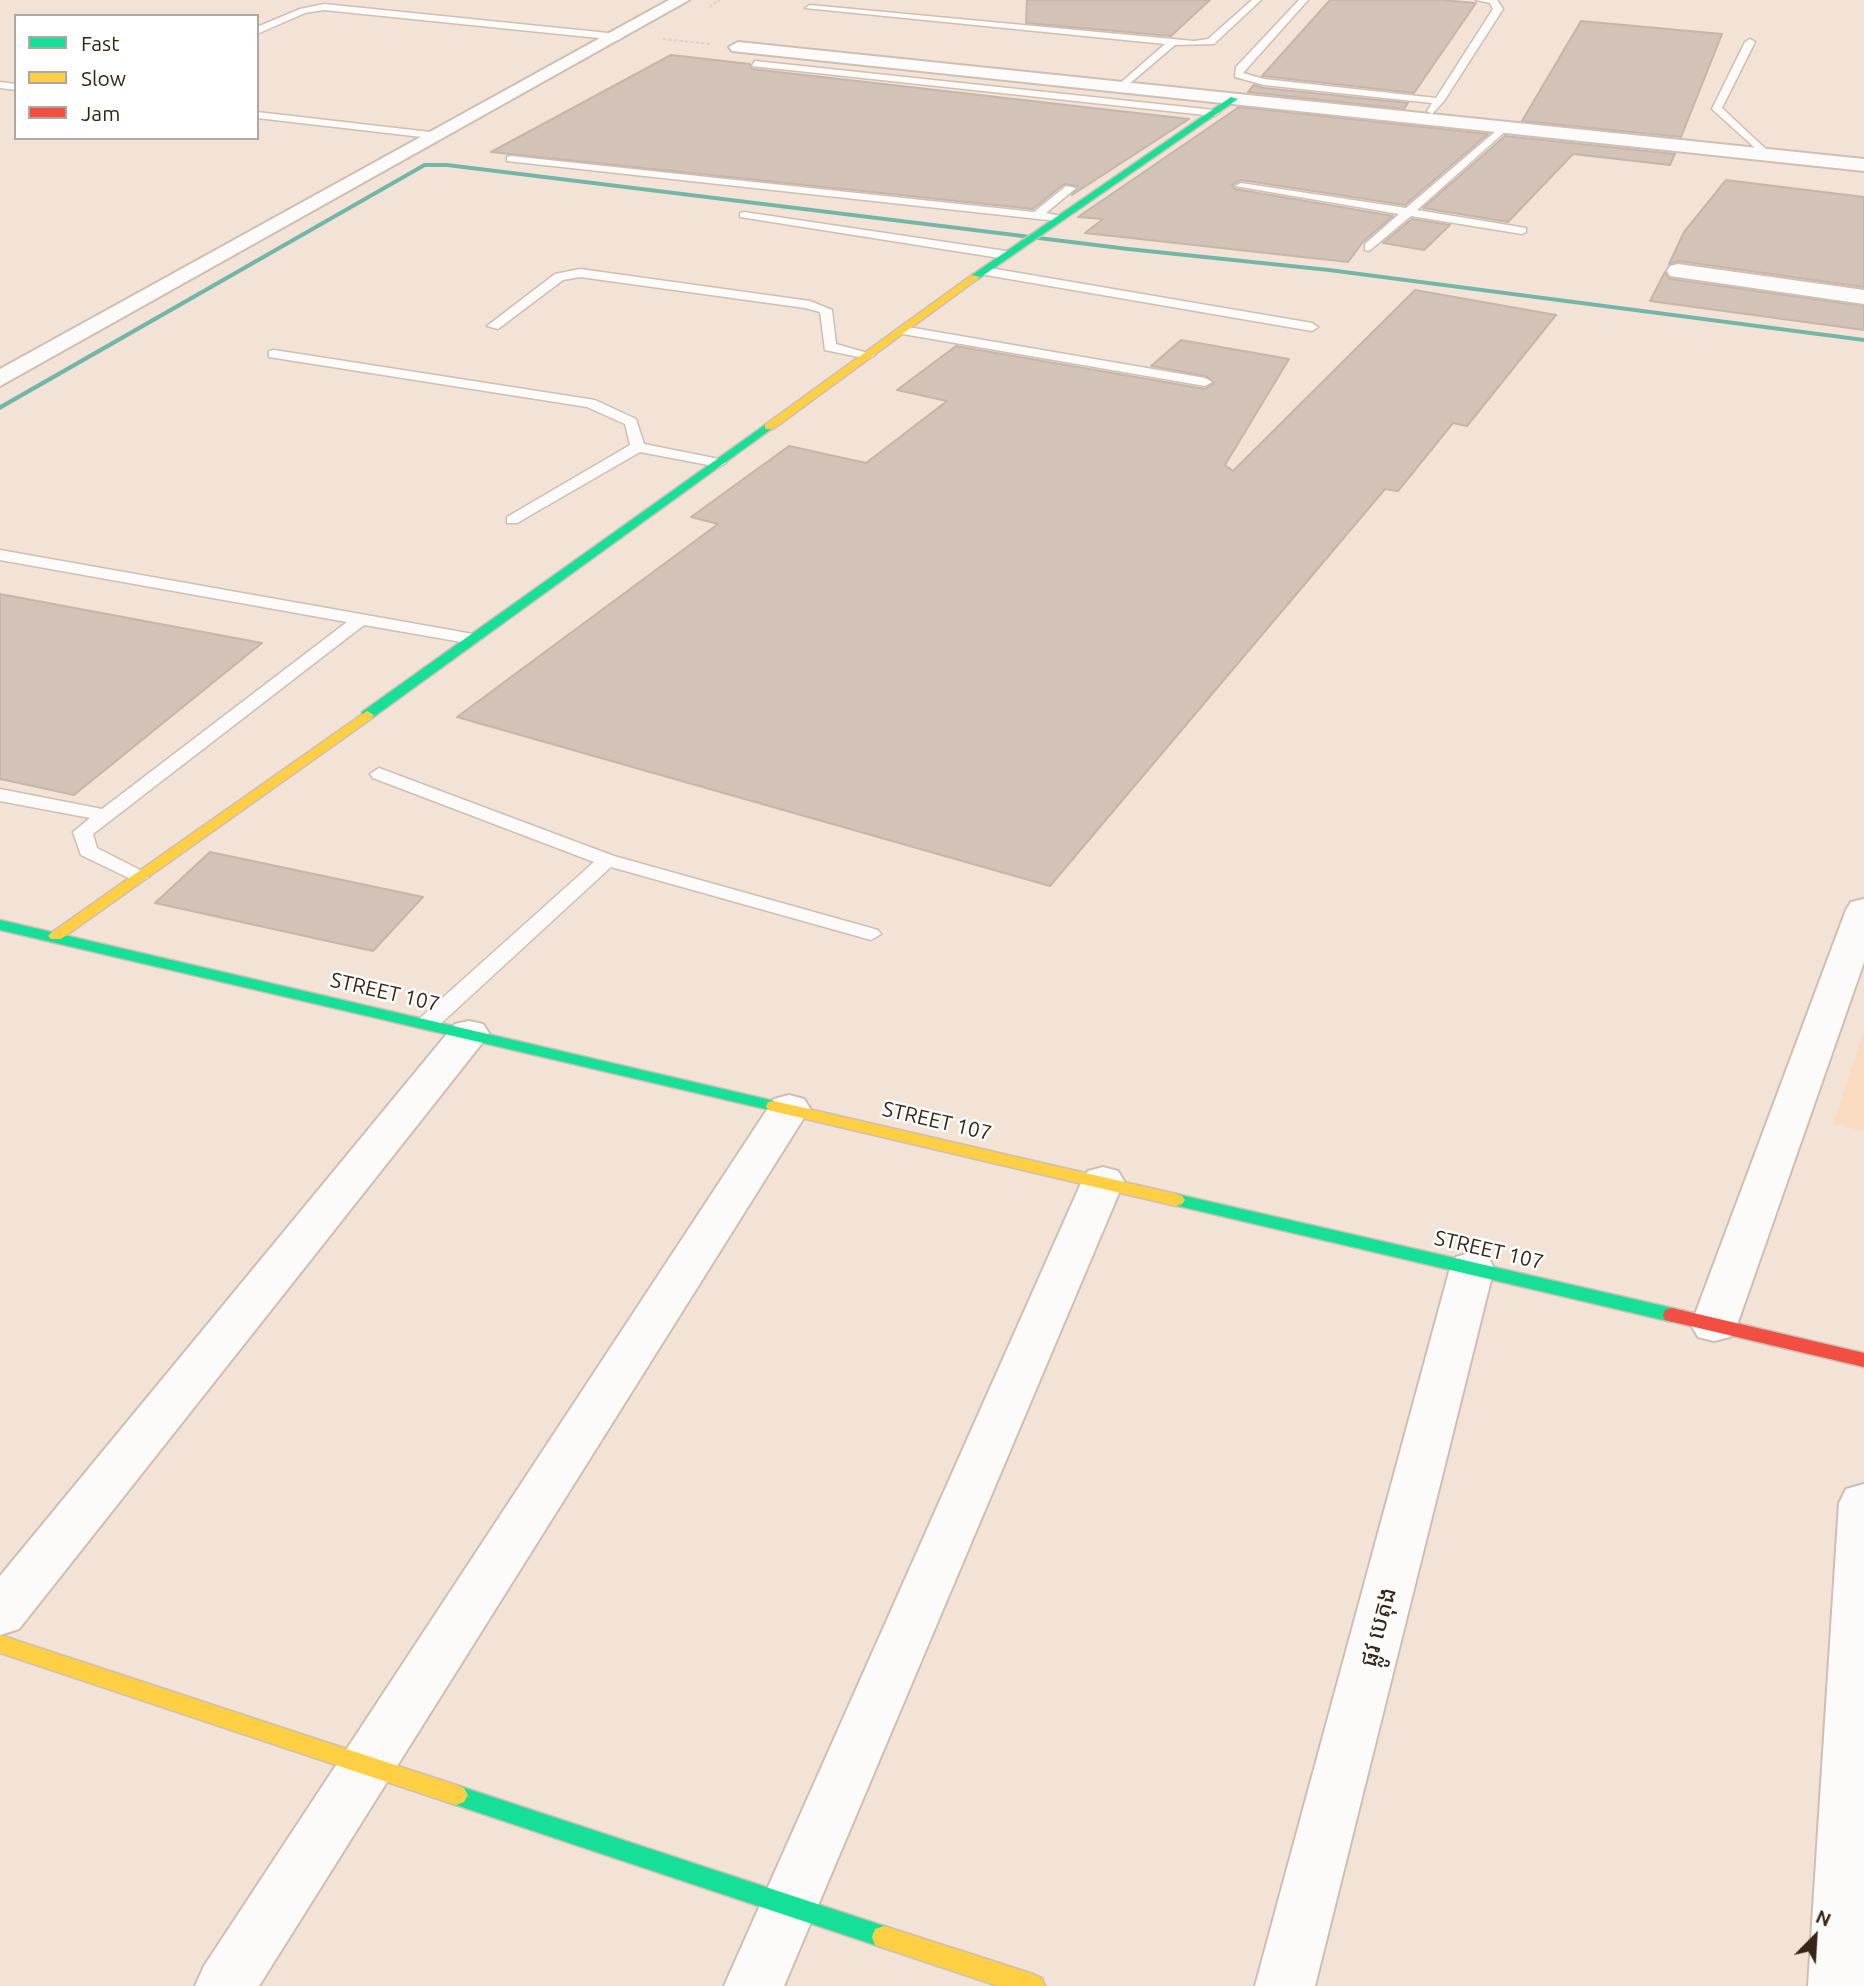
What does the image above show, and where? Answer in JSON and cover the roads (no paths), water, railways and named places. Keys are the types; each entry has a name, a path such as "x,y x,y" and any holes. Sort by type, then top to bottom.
{"street":[{"path":"0,379 681,0"},
{"path":"738,47 1864,166"},
{"path":"56,936 719,463 984,271 1048,219 1234,99"},
{"path":"1678,271 1864,297"},
{"path":"1714,1325 1864,910"},
{"name":"STREET 107","path":"0,925 1864,1360"},
{"path":"0,1615 448,1028"},
{"path":"225,1986 789,1108"},
{"path":"754,1986 1103,1181"},
{"name":"ផ្លូវ បេតុង","path":"1284,1986 1472,1268"},
{"path":"1838,1986 1864,1503"},
{"path":"0,1644 1033,1986"}],"lane":[{"path":"810,8 1172,43 1211,42 1257,0"},
{"path":"1304,0 1239,69 1238,75 1264,82 1439,101"},
{"path":"1427,119 1498,9 1498,5 1492,1 1479,0"},
{"path":"259,30 303,11 324,7 618,37"},
{"path":"1750,42 1717,108 1765,154"},
{"path":"1122,88 1172,43"},
{"path":"755,64 1214,113"},
{"path":"259,115 439,136"},
{"path":"1369,247 1504,127"},
{"path":"511,159 1048,219 1070,188"},
{"path":"1241,186 1522,230"},
{"path":"744,215 1009,252"},
{"path":"984,271 1312,327"},
{"path":"493,326 559,277 580,273 806,304 826,310 830,347 867,355"},
{"path":"902,330 1205,382"},
{"path":"274,354 590,403 631,422 638,447"},
{"path":"512,520 638,447 719,463"},
{"path":"0,555 473,639"},
{"path":"139,877 88,851 83,832 361,620"},
{"path":"379,774 607,860 871,934"},
{"path":"0,795 105,815"},
{"path":"448,1028 607,860"}],"waterway":[{"path":"0,408 424,165 447,165 1128,249 1329,270 1864,340"}]}
